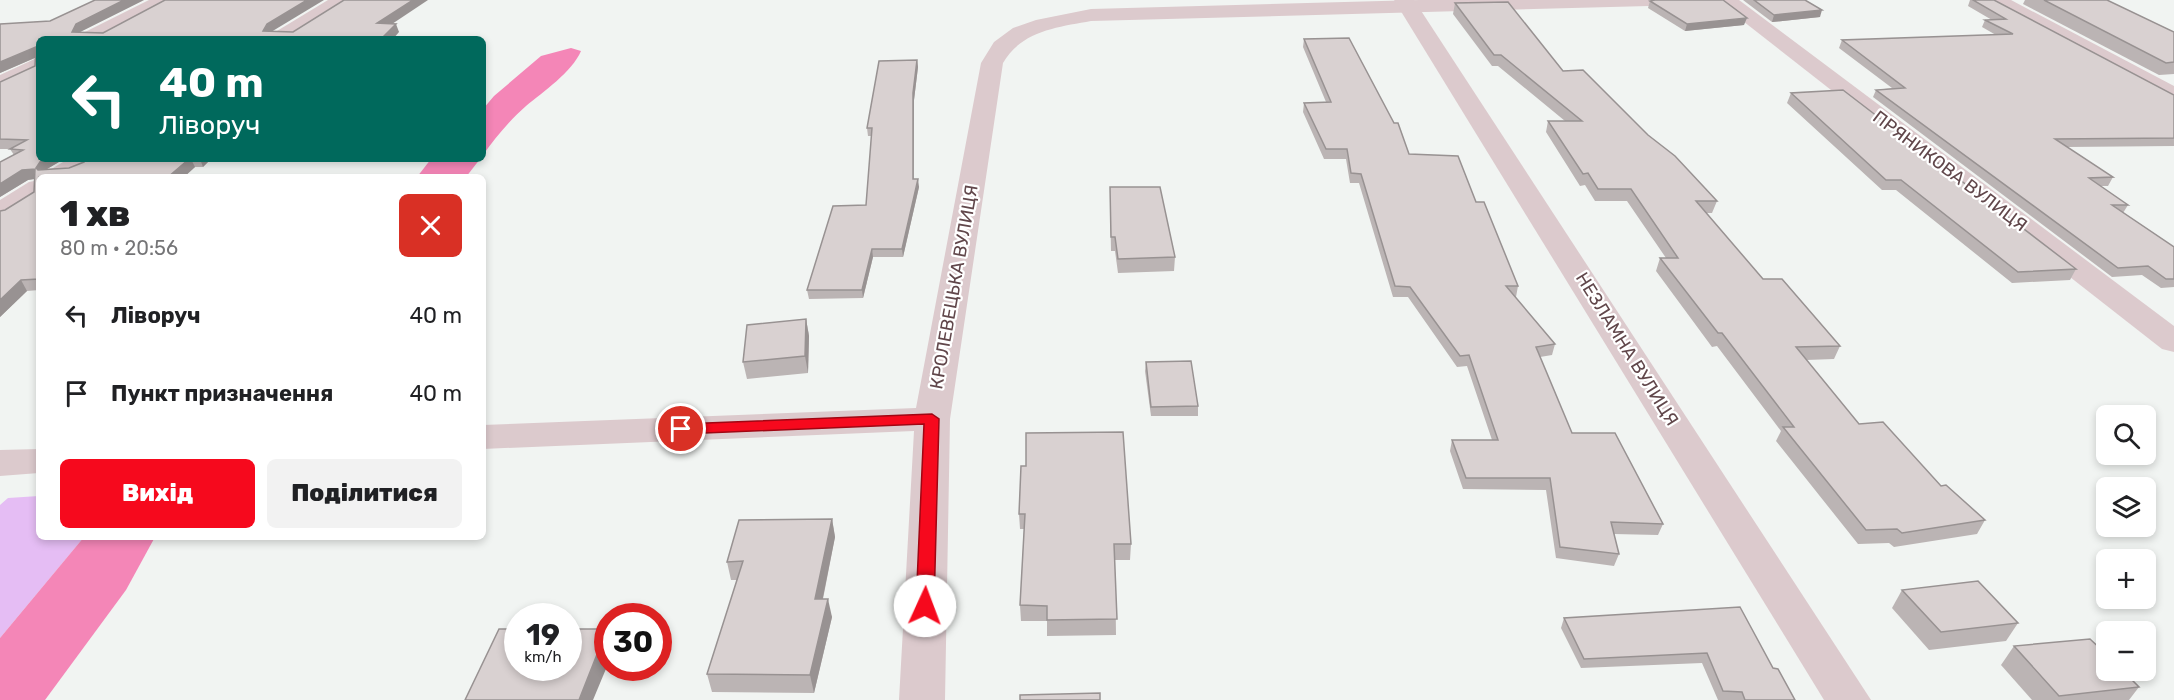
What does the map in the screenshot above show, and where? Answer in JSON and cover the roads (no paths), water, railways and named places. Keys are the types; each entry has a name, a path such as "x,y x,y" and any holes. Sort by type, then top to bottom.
{"street":[{"path":"95,36 165,0"},
{"path":"285,36 342,0"},
{"name":"КРОЛЕВЕЦЬКА ВУЛИЦЯ","path":"922,700 932,419 992,63 1002,46 1023,32 1054,21 1090,15 1407,4 1648,0"},
{"name":"ПРЯНИКОВА ВУЛИЦЯ","path":"1726,0 2174,342"},
{"path":"1996,0 2174,95"},
{"name":"НЕЗЛАМНА ВУЛИЦЯ","path":"1407,4 1848,700"},
{"path":"0,84 36,66"},
{"path":"62,174 81,162"},
{"path":"0,212 36,190"},
{"path":"486,437 932,419"},
{"path":"0,463 36,461"}]}
